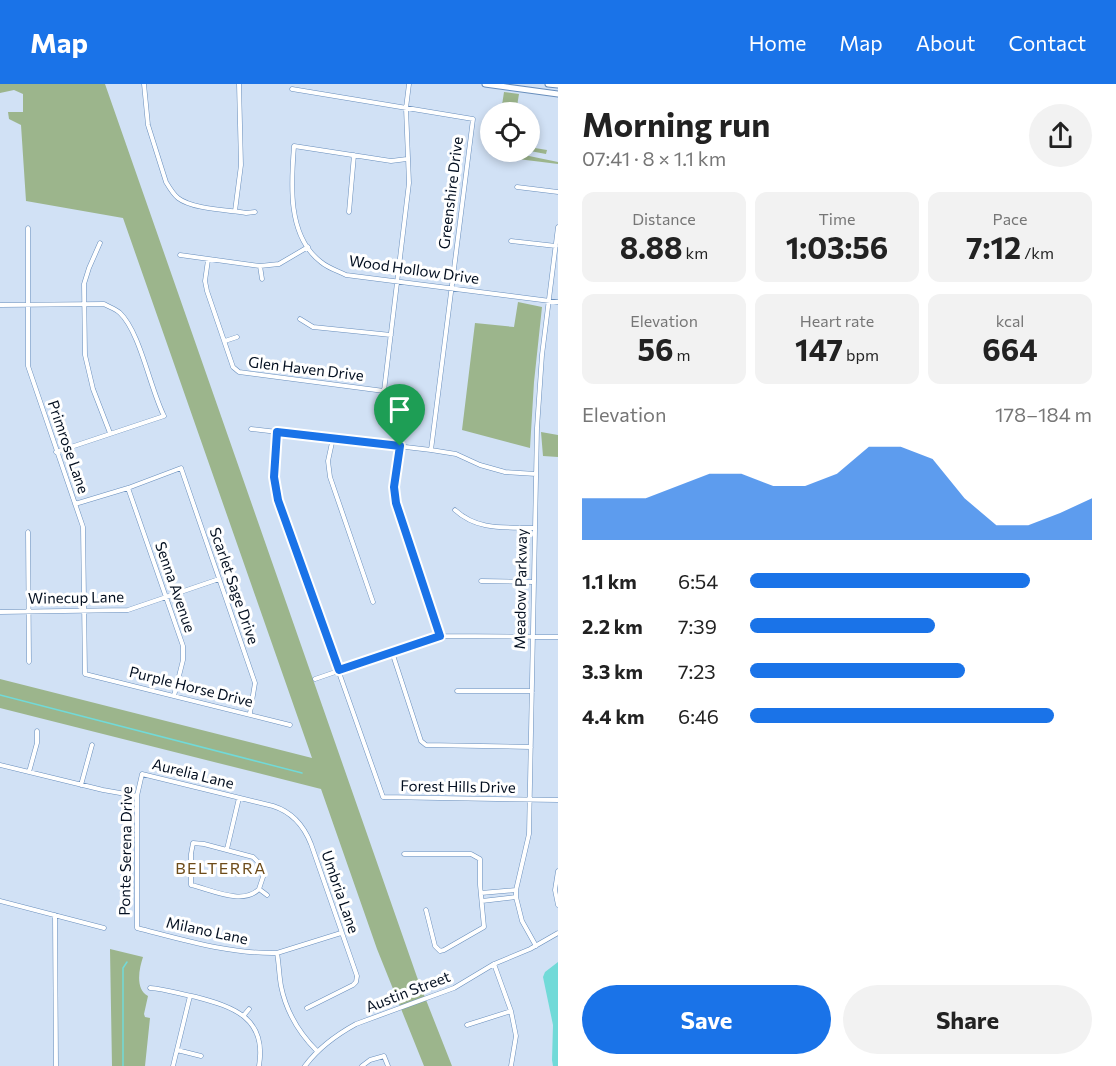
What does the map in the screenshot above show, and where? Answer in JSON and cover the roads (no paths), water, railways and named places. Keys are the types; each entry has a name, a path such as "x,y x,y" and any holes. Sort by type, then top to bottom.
{"main road":[{"path":"485,84 558,94"},
{"path":"548,84 558,85"}],"street":[{"path":"144,84 148,125 166,182 171,190 178,198 188,203 255,212"},
{"path":"235,211 241,165 239,84"},
{"path":"300,319 313,327 391,335 409,183 406,108 409,84"},
{"path":"292,89 406,108"},
{"name":"Greenshire Drive","path":"406,108 473,118 431,450"},
{"name":"Wood Hollow Drive","path":"354,155 294,146 292,168 295,225 308,247 321,262 346,275 558,302"},
{"path":"349,212 354,155 391,161 407,159"},
{"path":"517,187 558,192"},
{"name":"Meadow Parkway","path":"536,946 522,921 516,890 528,845 534,528 540,384 558,227"},
{"name":"Primrose Lane","path":"28,228 28,366 83,527 85,674"},
{"path":"511,241 556,246"},
{"path":"100,243 88,268 84,284 85,355 93,389 110,433"},
{"path":"180,255 260,266 279,264 308,247"},
{"name":"Glen Haven Drive","path":"208,260 205,281 233,368 239,372 384,391 391,335"},
{"path":"260,266 262,279"},
{"path":"0,305 104,304 118,311 128,322 136,338 154,396 164,416 56,452"},
{"path":"225,341 237,337"},
{"path":"251,429 431,450 456,454 480,465 505,472 536,474"},
{"name":"Forest Hills Drive","path":"277,432 274,477 278,500 383,797 389,799 558,800"},
{"path":"333,438 328,461 330,477 373,602"},
{"path":"400,446 394,487 396,503 440,636"},
{"name":"Scarlet Sage Drive","path":"128,488 181,468 255,683 249,714"},
{"path":"75,504 128,488"},
{"name":"Senna Avenue","path":"128,488 181,638 183,652 174,696"},
{"path":"455,510 470,521 484,526 534,528"},
{"path":"28,532 29,662"},
{"name":"Winecup Lane","path":"0,612 128,610 219,579"},
{"path":"481,581 533,582"},
{"path":"315,679 440,636 558,637"},
{"path":"392,652 421,741 426,745 531,747"},
{"name":"Purple Horse Drive","path":"85,674 290,725"},
{"path":"457,691 532,691"},
{"path":"29,772 37,743 37,731"},
{"path":"81,785 92,745"},
{"path":"0,765 137,796"},
{"name":"Ponte Serena Drive","path":"137,928 137,796 142,774"},
{"name":"Aurelia Lane","path":"142,774 239,798"},
{"path":"227,849 239,798"},
{"name":"Umbria Lane","path":"239,798 281,809 289,813 304,828 357,976 357,982 308,1008"},
{"path":"193,843 204,843 227,849 247,855 258,862 264,874 259,889 252,895 239,897 191,885 193,843"},
{"path":"404,854 471,855 480,858 484,927 440,951 435,946 426,910"},
{"path":"558,871 555,890 558,905"},
{"path":"259,889 267,895"},
{"path":"481,893 516,890"},
{"path":"482,901 516,897"},
{"path":"0,902 104,928"},
{"path":"55,915 56,1066"},
{"name":"Milano Lane","path":"137,928 229,951 277,953 341,933"},
{"name":"Austin Street","path":"306,1066 316,1052 356,1024 454,988 494,964 536,946 558,933"},
{"path":"277,953 286,1005 303,1037 316,1052"},
{"path":"494,964 511,1011 516,1035 511,1066"},
{"path":"150,988 227,1005 243,1015 259,1039 260,1066"},
{"path":"173,1066 190,996"},
{"path":"243,1015 249,1009"},
{"path":"467,1025 511,1011"},
{"path":"177,1050 201,1056"},
{"path":"362,1066 370,1060 384,1056 388,1066"}],"waterway":[{"path":"0,695 302,773"},
{"path":"123,1066 123,968 127,962"}],"district":[{"name":"BELTERRA","path":"221,868"}]}
